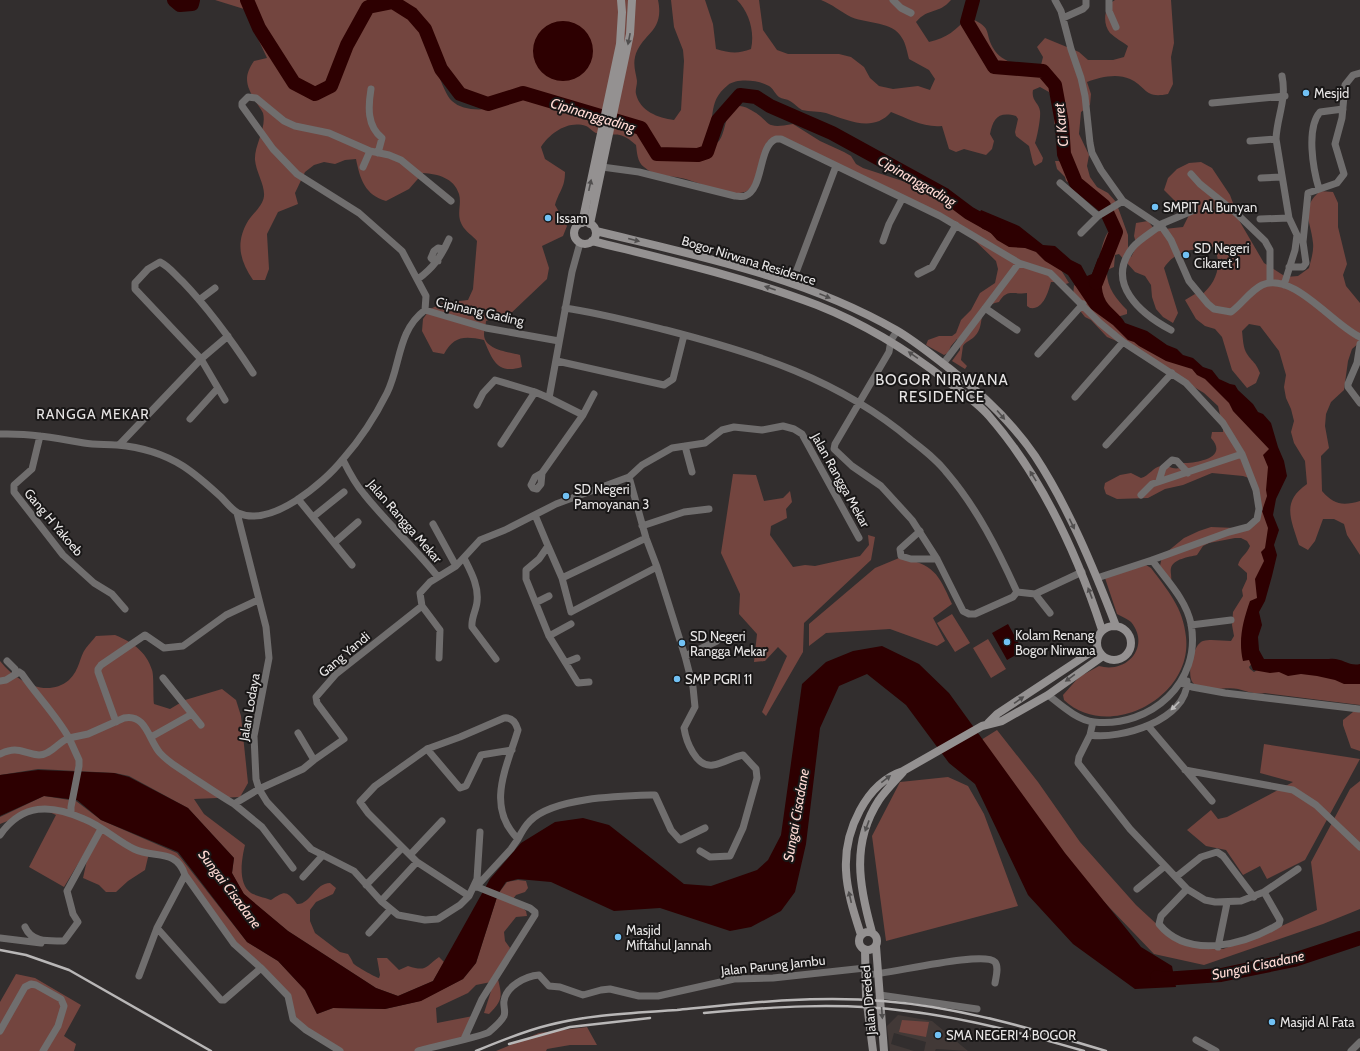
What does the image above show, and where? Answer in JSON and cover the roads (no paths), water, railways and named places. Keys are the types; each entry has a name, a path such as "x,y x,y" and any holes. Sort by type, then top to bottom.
{"street":[{"path":"586,223 610,110 620,44 622,0"},
{"path":"610,110 630,34 632,0"},
{"path":"893,0 901,8 911,13"},
{"path":"1055,0 1063,18 1085,96 1092,153 1101,170 1123,201 1134,210 1160,226 1171,240 1189,281 1214,309 1231,312 1259,287 1270,283 1284,285 1295,289 1341,326 1360,336"},
{"path":"1063,18 1083,9 1086,6 1086,0"},
{"path":"1109,0 1109,11 1116,27"},
{"path":"1289,267 1303,267 1306,263 1303,242 1307,197 1311,191 1337,182 1344,174 1335,144 1343,109 1345,85 1353,75 1360,73"},
{"path":"1282,76 1285,96 1276,139 1289,218 1297,235 1295,250 1284,285"},
{"path":"370,89 368,110 374,132 382,140 378,153"},
{"path":"1212,103 1285,96"},
{"path":"425,310 426,296 402,251 376,227 347,205 297,174 273,149 242,106 242,103 248,97 256,98 284,121 295,126 329,133 370,151 401,160 451,200"},
{"path":"1319,188 1312,153 1316,117 1320,112 1343,109"},
{"path":"586,223 596,231 592,241 586,244 580,243 575,238 574,231 586,223 602,167 607,127"},
{"path":"602,167 639,172 735,196 745,196 754,187 770,143 776,139 800,147 956,225 1019,263 1050,273 1083,304 1100,323 1123,342 1186,383 1223,423 1242,454 1256,490 1259,509 1257,519 1252,525 1097,578"},
{"path":"1250,141 1276,139"},
{"path":"363,167 370,151"},
{"path":"792,283 836,166"},
{"path":"1191,174 1200,184 1236,213 1265,241 1270,250 1270,283"},
{"path":"1261,178 1282,177"},
{"path":"1060,183 1099,215"},
{"path":"883,242 889,224 902,199"},
{"path":"1081,233 1099,215 1123,201"},
{"path":"1171,330 1155,320 1136,304 1127,293 1121,275 1133,248 1160,226 1183,214 1192,212"},
{"path":"1260,219 1289,218"},
{"path":"918,274 932,266 956,225"},
{"name":"Bogor Nirwana Residence","path":"596,231 728,264 792,283 846,305 897,331 943,364 991,403 1035,456 1072,523 1097,578 1116,626"},
{"path":"418,279 438,261 449,240"},
{"name":"Bogor Nirwana Residence","path":"592,241 725,275 763,286 819,306 891,340 968,397 987,415 1024,462 1053,511 1082,572 1102,630"},
{"path":"549,398 557,362 565,308 580,243"},
{"path":"225,400 201,359 134,286 138,278 148,269 160,262 169,268 199,300 228,336 253,373"},
{"path":"943,364 1019,263"},
{"path":"725,275 728,264"},
{"path":"199,300 215,288"},
{"path":"1038,354 1083,304"},
{"path":"565,308 624,320 706,340 762,358 819,381 860,402 899,429 946,472 978,515 1017,592"},
{"path":"985,308 1017,330"},
{"name":"Cipinang Gading","path":"237,512 252,516 262,515 286,507 298,499 342,460 386,394 404,334 416,317 425,310 486,328 559,341"},
{"path":"897,331 891,340 889,352 835,444 834,449 852,466 881,486 920,531 937,559 963,611 969,614 984,611 1012,597 1017,592"},
{"path":"557,362 664,385 673,379 684,335"},
{"path":"119,445 201,359 228,336"},
{"path":"1075,397 1123,342"},
{"path":"1360,344 1357,363 1348,384 1348,388 1360,403"},
{"path":"1106,444 1172,373"},
{"path":"477,405 483,393 495,380 535,392 583,415"},
{"path":"190,419 218,388"},
{"path":"502,444 535,392"},
{"path":"542,473 583,415 594,394"},
{"name":"Jalan Rangga Mekar","path":"422,606 420,593 423,587 456,566 480,540 556,504 629,477 642,465 672,448 705,443 727,428 762,430 778,426 794,429 802,434 809,444 859,538"},
{"path":"0,434 18,433 86,443 119,445 153,452 183,466 237,512"},
{"name":"Gang H Yakoeb","path":"40,436 32,469 14,485 14,492 63,555 94,583 112,594 125,608"},
{"path":"685,446 692,472"},
{"path":"1141,495 1149,486 1159,481 1188,473 1242,454"},
{"path":"1024,462 1035,456"},
{"name":"Jalan Rangga Mekar","path":"342,460 364,494 398,534 420,555 438,577"},
{"path":"1159,481 1163,468 1172,460 1177,461 1188,473"},
{"path":"629,477 642,526 657,567 685,656 695,703 692,716 684,727 688,744 702,763 712,766 744,756 756,770 757,778 743,828 730,856 710,857 700,851"},
{"path":"313,517 344,492"},
{"path":"298,499 352,566"},
{"path":"642,526 684,512 709,509"},
{"name":"Jalan Lodaya","path":"237,512 266,627 269,658 254,736 256,779 259,789 267,802 311,849 354,871 390,910 398,915 432,921 443,917 469,896 475,886 477,879 480,832"},
{"path":"535,515 562,578 572,612 657,567"},
{"path":"334,543 358,522"},
{"path":"433,524 456,566"},
{"path":"920,531 900,549 901,556 910,559 937,559"},
{"path":"562,578 646,538"},
{"path":"548,546 539,559 526,570 525,574 549,636 567,662 576,682 589,682"},
{"path":"464,558 478,590 477,604 472,627 496,659"},
{"path":"1090,735 1103,737 1149,727 1174,708 1182,698 1191,655 1191,625 1185,606 1152,560"},
{"path":"1017,592 1035,594 1082,572"},
{"path":"1035,594 1050,613"},
{"path":"537,602 549,596"},
{"path":"116,722 98,672 101,665 145,635 164,648 183,646 226,615 258,600"},
{"path":"422,606 440,630 439,658"},
{"name":"Gang Yandi","path":"314,760 344,739 317,703 316,697 320,690 336,674 422,606"},
{"path":"1191,625 1231,620"},
{"path":"549,636 571,624"},
{"path":"1116,626 1127,631 1130,637 1130,649 1126,655 1115,660 1103,656 1097,648 1097,638 1102,630 1116,626"},
{"path":"685,656 717,640"},
{"path":"873,1051 865,972 865,950 859,944 861,935 849,897 846,870 846,856 855,822 870,795 891,775 904,771 985,724 1097,648"},
{"path":"985,724 1002,721 1048,695 1103,656"},
{"path":"567,662 577,658"},
{"path":"7,661 15,669 16,674 19,672 35,694 50,709 68,738 79,760 71,814"},
{"path":"0,682 19,672"},
{"path":"163,678 202,725"},
{"path":"1184,684 1239,695 1359,709"},
{"path":"1048,695 1068,711 1093,722 1123,720 1154,710 1184,684"},
{"path":"151,737 192,714"},
{"path":"0,754 15,750 39,755 47,753 59,742 68,738 88,734 129,717 136,719 143,724 157,749 174,766 234,804 262,827 293,868"},
{"path":"469,896 417,862 402,848 361,803 361,800 427,749 508,718 516,723 518,730 500,788 503,813 508,829 518,839"},
{"path":"1093,722 1090,735 1079,756 1078,762 1130,829 1187,889 1205,900 1227,903 1241,902 1264,892 1298,868"},
{"path":"1149,727 1212,801"},
{"path":"234,804 259,789 295,774 314,760 298,734"},
{"path":"427,749 460,788 466,786 479,757 485,754 512,750"},
{"path":"1185,770 1293,790 1316,805 1360,847"},
{"path":"865,950 873,949 876,946 877,937 872,932 860,886 863,839 866,826 879,800 904,771"},
{"path":"418,1051 464,1039 482,999 535,915 535,912 530,908 475,886 511,849 530,821 546,812 573,802 610,797 655,795 671,830 680,840 705,828"},
{"path":"0,835 11,821 24,812 40,809 54,809 84,819 134,849 160,854 176,861 182,865 185,875 234,944 261,968 288,996 294,1019 300,1025 340,1051"},
{"path":"410,855 442,820"},
{"path":"0,938 59,945 64,941 78,922 73,914 67,891 101,829"},
{"path":"366,885 402,848"},
{"path":"1176,877 1201,857 1217,852 1223,856 1254,897"},
{"path":"303,877 323,855"},
{"path":"381,901 417,862"},
{"path":"1137,889 1165,866"},
{"path":"139,976 157,928 185,875"},
{"path":"1187,889 1161,916 1159,924 1173,937 1180,940 1218,947 1255,936 1279,924 1280,920 1264,892"},
{"path":"1218,947 1227,903"},
{"path":"369,932 390,910"},
{"path":"25,927 28,934 41,941 64,941"},
{"path":"157,928 221,1000 224,1000 261,968"},
{"path":"861,935 866,932 872,932"},
{"name":"Jalan Dreded","path":"876,946 884,1051"},
{"path":"865,972 878,975 937,963 985,959 994,962 997,967 995,983"},
{"name":"Jalan Parung Jambu","path":"464,1039 487,1034 498,1024 505,1014 504,1000 508,992 515,985 531,976 539,975 549,986 560,987 583,995 601,990 610,990 640,996 658,996 734,979 865,972"},
{"path":"0,1031 25,987 31,984 42,988 61,999 64,1006 58,1026 43,1051"},
{"path":"880,995 977,1009"},
{"path":"1196,1040 1216,1051"},
{"path":"1351,1051 1360,1042"}],"water":[{"path":"563,21 580,26 588,34 593,51 588,68 580,76 563,81 546,76 538,68 533,51 538,34 546,26"},
{"path":"981,210 1019,226 1043,245 1055,246 1071,260 1081,265 1087,276 1092,274 1098,258 1104,260 1102,270 1102,291 1108,304 1125,323 1147,331 1167,345 1177,349 1183,355 1193,358 1203,367 1212,370 1219,379 1235,385 1238,390 1253,404 1258,412 1263,414 1271,423 1284,461 1287,476 1276,499 1273,515 1279,530 1274,545 1277,555 1265,601 1259,612 1262,625 1258,637 1259,650 1264,659 1338,659 1356,665 1360,664 1360,684 1344,684 1335,680 1317,676 1301,674 1288,676 1279,672 1270,673 1253,670 1249,660 1243,661 1241,638 1243,623 1250,601 1257,598 1255,579 1264,561 1261,552 1265,548 1268,528 1262,511 1267,496 1266,490 1268,467 1263,455 1269,449 1233,411 1229,403 1205,379 1197,375 1192,369 1166,361 1128,340 1113,325 1091,309 1068,275 1045,261 1036,252 1025,248 1009,247 997,240 989,231 983,229 975,222"},
{"name":"Kolam Renang Bogor Nirwana","path":"1008,624 1023,651 1007,660 992,633"},
{"path":"882,646 919,664 949,693 1065,853 1141,947 1172,966 1176,987 1135,989 1073,944 1028,895 975,784 949,763 906,705 867,674 839,686 820,728 806,844 795,892 781,911 751,927 730,931 660,908 614,911 551,882 518,879 506,882 498,894 476,963 463,979 421,1001 385,1009 333,1008 317,1014 305,990 278,961 247,942 178,852 101,820 77,800 44,796 0,816 0,775 38,770 114,773 129,777 188,808 234,858 232,873 244,894 288,931 376,988 398,996 433,981 490,879 521,843 555,822 583,818 609,825 684,884 711,886 757,870 768,860 781,835 802,684 826,662 853,651"}],"waterway":[{"name":"Cipinanggading","path":"174,0 180,5 192,4 193,0"},
{"name":"Cipinanggading","path":"247,0 259,28 294,83 315,94 331,86 347,45 368,7 393,2 412,14 425,29 441,69 460,94 488,104 523,93 641,128 657,154 698,155 707,152 718,120 740,95 756,97 770,106 832,133 945,195 969,213 994,227"},
{"name":"Ci Karet","path":"973,0 967,22 994,67 1043,71 1055,85 1062,123 1064,154 1076,183 1104,206 1116,232 1096,283"},
{"name":"Sungai Cisadane","path":"1157,977 1163,979 1221,975 1294,960 1360,938"}],"railway":[{"path":"0,950 26,955 69,970 211,1051"},
{"path":"476,1051 530,1030 581,1018 755,1002 806,999 857,999 940,1008 1024,1027 1106,1051"},
{"path":"704,1013 805,1006 881,1008 929,1014 974,1022 1084,1051"},
{"path":"509,1044 570,1027 650,1018"}],"place":[{"name":"Mesjid","path":"1306,93"},
{"name":"SMPIT Al Bunyan","path":"1155,207"},
{"name":"Issam","path":"548,218"},
{"name":"SD Negeri Cikaret 1","path":"1186,255"},
{"name":"SD Negeri Pamoyanan 3","path":"566,496"},
{"name":"Kolam Renang Bogor Nirwana","path":"1007,642"},
{"name":"SD Negeri Rangga Mekar","path":"682,643"},
{"name":"SMP PGRI 11","path":"677,679"},
{"name":"Masjid Miftahul Jannah","path":"618,937"},
{"name":"Masjid Al Fata","path":"1272,1022"},
{"name":"SMA NEGERI 4 BOGOR","path":"938,1035"}],"district":[{"name":"BOGOR NIRWANA RESIDENCE","path":"942,388"},
{"name":"RANGGA MEKAR","path":"93,414"}]}
